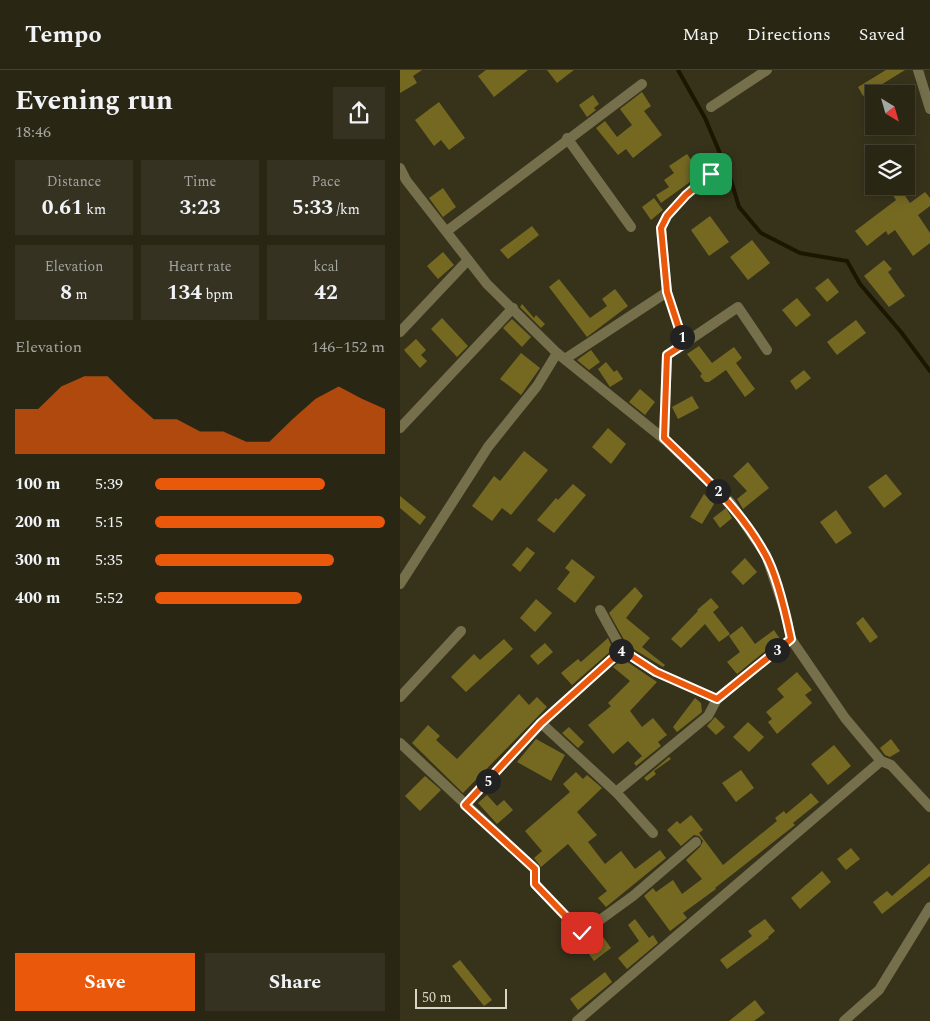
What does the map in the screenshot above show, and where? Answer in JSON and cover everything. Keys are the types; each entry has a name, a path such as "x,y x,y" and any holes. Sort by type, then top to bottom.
{"street":[{"path":"711,107 767,70"},
{"path":"918,70 930,110"},
{"path":"447,231 567,138 642,84"},
{"path":"567,138 631,227"},
{"path":"400,168 406,180 487,284 561,356 664,438 730,502 766,555 786,615 791,639 845,718 881,761 891,765 930,807"},
{"path":"684,344 667,292 661,228 667,216 686,195 711,174"},
{"path":"400,332 468,260"},
{"path":"400,584 488,447 561,356 667,292"},
{"path":"664,438 667,355 738,307 767,350"},
{"path":"400,428 513,308"},
{"path":"600,610 622,650 656,672 717,699"},
{"path":"400,697 461,631"},
{"path":"616,792 708,716 717,699 791,639"},
{"path":"465,805 541,723 622,650"},
{"path":"541,723 616,792 652,833"},
{"path":"400,743 535,869 535,884 582,933 633,896 696,842"},
{"path":"577,1021 881,761"},
{"path":"844,1021 879,990 930,907"}],"building":[{"path":"400,70 422,70 413,76 417,83 400,93"},
{"path":"486,70 528,70 494,97 478,76"},
{"path":"547,70 574,70 557,83"},
{"path":"886,70 905,70 881,85 865,85 865,95 863,96 858,87"},
{"path":"642,92 651,106 644,111 662,135 633,158 626,149 618,155 596,128 605,121 617,137 632,125 620,109"},
{"path":"593,95 599,104 594,108 596,110 587,117 579,105"},
{"path":"439,102 465,138 449,150 441,140 434,146 415,120"},
{"path":"687,154 701,174 661,203 656,195 669,187 664,180 674,173 669,166"},
{"path":"443,188 456,207 443,217 429,198"},
{"path":"925,192 930,198 930,206 918,215 930,233 930,243 913,256 895,230 888,235 886,231 867,246 855,231 896,200 893,195 904,195 910,203"},
{"path":"654,198 663,210 651,220 642,207"},
{"path":"710,216 729,242 709,256 691,230"},
{"path":"532,226 539,235 508,259 500,250"},
{"path":"752,240 770,263 748,280 730,257"},
{"path":"443,252 454,265 438,279 427,266"},
{"path":"884,260 892,269 888,272 905,296 889,307 864,276"},
{"path":"828,278 839,292 827,302 815,288"},
{"path":"559,279 590,318 607,306 602,299 615,289 628,306 587,337 549,287"},
{"path":"797,298 811,315 796,327 782,310"},
{"path":"522,304 534,318 536,315 545,324 541,328 520,307"},
{"path":"442,318 468,346 457,357 431,329"},
{"path":"512,319 531,337 522,347 503,328"},
{"path":"856,320 866,333 837,355 827,342"},
{"path":"416,339 426,350 421,355 427,361 420,368 404,350"},
{"path":"699,346 712,363 734,347 742,358 736,363 755,389 745,397 726,370 709,382 705,382 700,376 702,374 687,354"},
{"path":"591,350 600,362 589,370 577,360"},
{"path":"521,353 540,368 521,395 500,379"},
{"path":"606,362 614,372 617,370 623,379 610,387 598,369"},
{"path":"804,370 811,378 796,390 790,381"},
{"path":"640,389 655,402 645,415 629,402"},
{"path":"692,396 699,408 678,419 672,407"},
{"path":"608,428 626,444 611,464 592,447"},
{"path":"524,451 548,470 511,515 502,508 492,521 472,506 494,476 500,481"},
{"path":"748,462 769,488 743,509 737,499 747,491 733,476"},
{"path":"886,474 902,494 884,508 868,487"},
{"path":"573,484 586,495 554,533 537,520 556,498 558,500"},
{"path":"704,494 714,504 702,524 690,517"},
{"path":"400,496 426,517 420,525 400,508"},
{"path":"726,508 732,518 720,528 713,518"},
{"path":"836,510 852,533 836,544 820,522"},
{"path":"527,547 535,553 520,572 512,565"},
{"path":"745,558 757,572 743,585 731,572"},
{"path":"572,559 595,577 575,603 557,589 570,572 565,568"},
{"path":"635,587 643,596 626,618 650,638 642,647 665,665 663,667 627,645 609,613"},
{"path":"711,598 719,607 713,612 730,634 719,642 705,624 681,648 671,639 697,610"},
{"path":"536,599 552,613 535,632 520,618"},
{"path":"863,617 878,637 870,643 856,623"},
{"path":"742,626 755,644 774,630 780,639 737,674 727,662 740,652 729,636"},
{"path":"608,638 613,649 572,685 561,673 578,659 581,662"},
{"path":"504,639 513,649 466,692 451,677 474,654 480,660"},
{"path":"545,643 553,652 538,665 530,656"},
{"path":"623,659 657,682 630,711 642,727 653,718 667,735 658,742 661,746 636,766 634,763 642,756 628,741 613,754 588,725 611,706 608,703 630,681 613,667"},
{"path":"797,672 812,690 805,695 812,703 777,734 768,722 772,719 766,712 784,697 777,689"},
{"path":"519,694 529,705 537,697 547,707 463,793 412,743 428,725 440,736 436,740 457,759"},
{"path":"695,698 701,703 702,712 677,732 673,727"},
{"path":"715,717 725,727 716,735 707,726"},
{"path":"748,722 764,737 749,752 733,737"},
{"path":"569,727 584,742 578,748 562,733"},
{"path":"536,739 565,755 551,781 517,762"},
{"path":"891,739 900,751 890,757 885,755 880,748"},
{"path":"834,745 851,766 828,785 811,764"},
{"path":"669,757 671,759 654,771 656,774 647,781 644,778"},
{"path":"741,770 754,788 736,802 722,783"},
{"path":"576,772 583,779 587,775 602,788 577,812 597,835 588,842 605,864 621,851 635,869 660,850 666,858 606,907 598,898 607,891 568,844 541,867 534,858 542,851 525,831 570,792 563,784"},
{"path":"425,776 441,790 420,811 405,796"},
{"path":"811,793 819,802 793,823 795,825 716,889 683,913 687,918 670,931 644,896 653,888 656,892 673,880 682,894 702,879 686,860 700,847 703,841 699,836 694,835 681,846 667,830 677,821 680,824 691,815 703,830 699,833 723,865 777,821 775,818 784,811 786,814"},
{"path":"487,795 497,806 504,800 513,810 497,824 478,803"},
{"path":"851,848 860,859 846,870 837,859"},
{"path":"930,863 930,876 882,914 873,902 887,891 892,896"},
{"path":"822,871 831,882 800,909 791,898"},
{"path":"635,919 649,938 653,935 658,943 627,969 618,958 639,941 628,925"},
{"path":"765,919 775,931 769,938 727,969 720,960 752,936 748,931"},
{"path":"598,930 611,948 594,961 579,940 586,939"},
{"path":"460,960 492,1000 484,1006 452,966"},
{"path":"605,972 612,982 578,1010 570,999"},
{"path":"755,1000 765,1013 754,1021 729,1021"}],"waterway":[{"path":"678,70 705,118 730,177 739,207 761,233 800,253 847,261 860,284 901,332 930,371"}],"route":[{"path":"582,933 535,884 535,869 465,805 541,723 622,650 656,672 717,699 791,639 786,615 766,555 730,502 664,438 667,355 684,344 667,292 661,228 667,216 686,195 711,174"}]}
